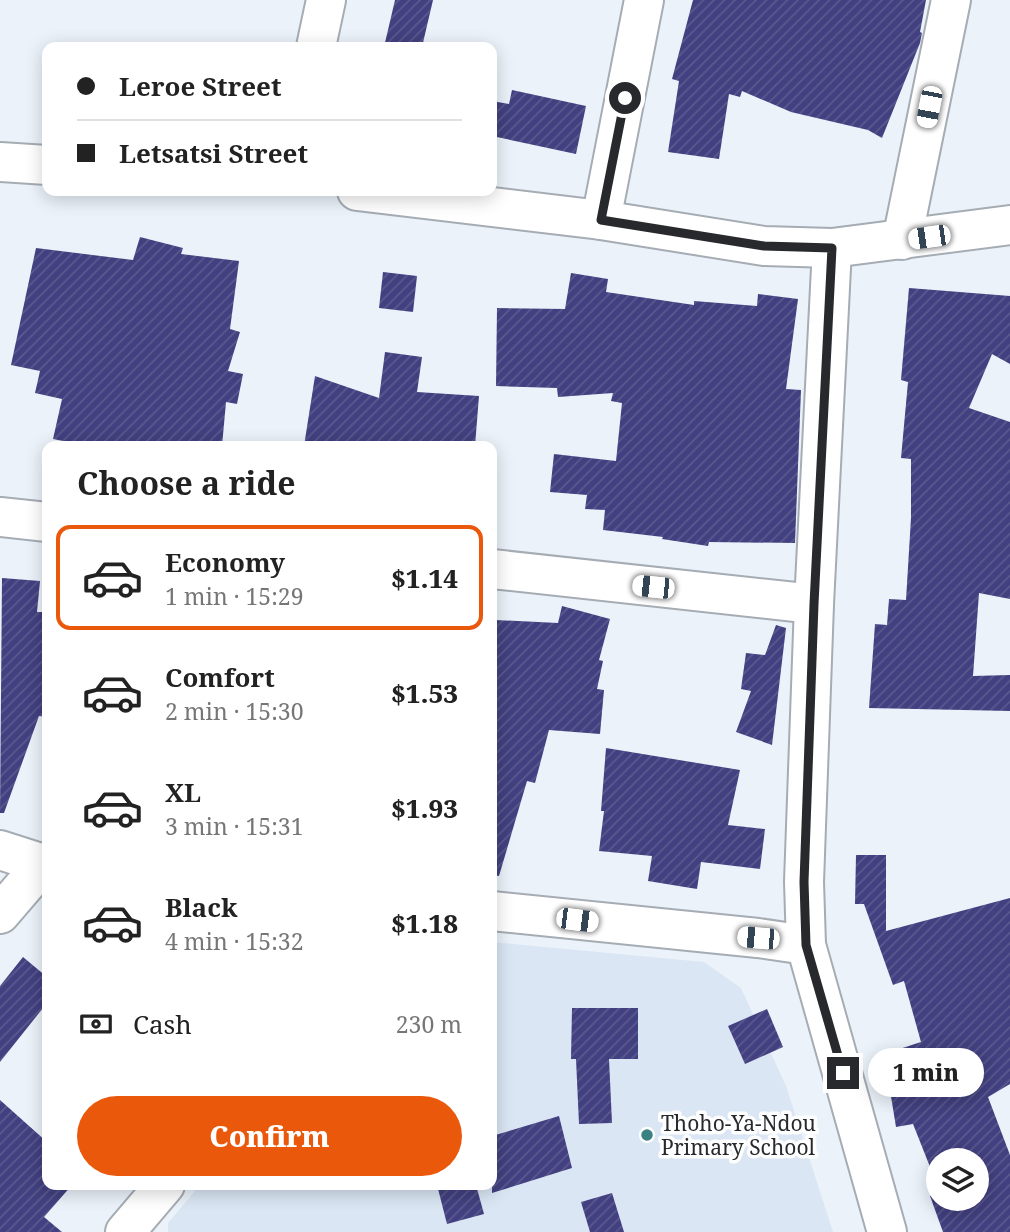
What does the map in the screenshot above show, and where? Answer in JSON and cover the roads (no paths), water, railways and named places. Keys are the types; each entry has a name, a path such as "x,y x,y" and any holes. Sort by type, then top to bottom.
{"street":[{"path":"317,42 326,0"},
{"path":"601,220 644,0"},
{"path":"902,240 951,0"},
{"path":"0,162 42,165"},
{"path":"399,196 601,220 764,246 832,248 1010,225"},
{"path":"832,248 804,858 806,945 887,1232"},
{"path":"0,517 42,521"},
{"path":"497,570 814,604"},
{"path":"0,850 42,863"},
{"path":"0,914 42,867"},
{"path":"497,912 806,945"},
{"path":"125,1232 160,1190"}],"place":[{"name":"Thoho-Ya-Ndou Primary School","path":"647,1135"}]}
